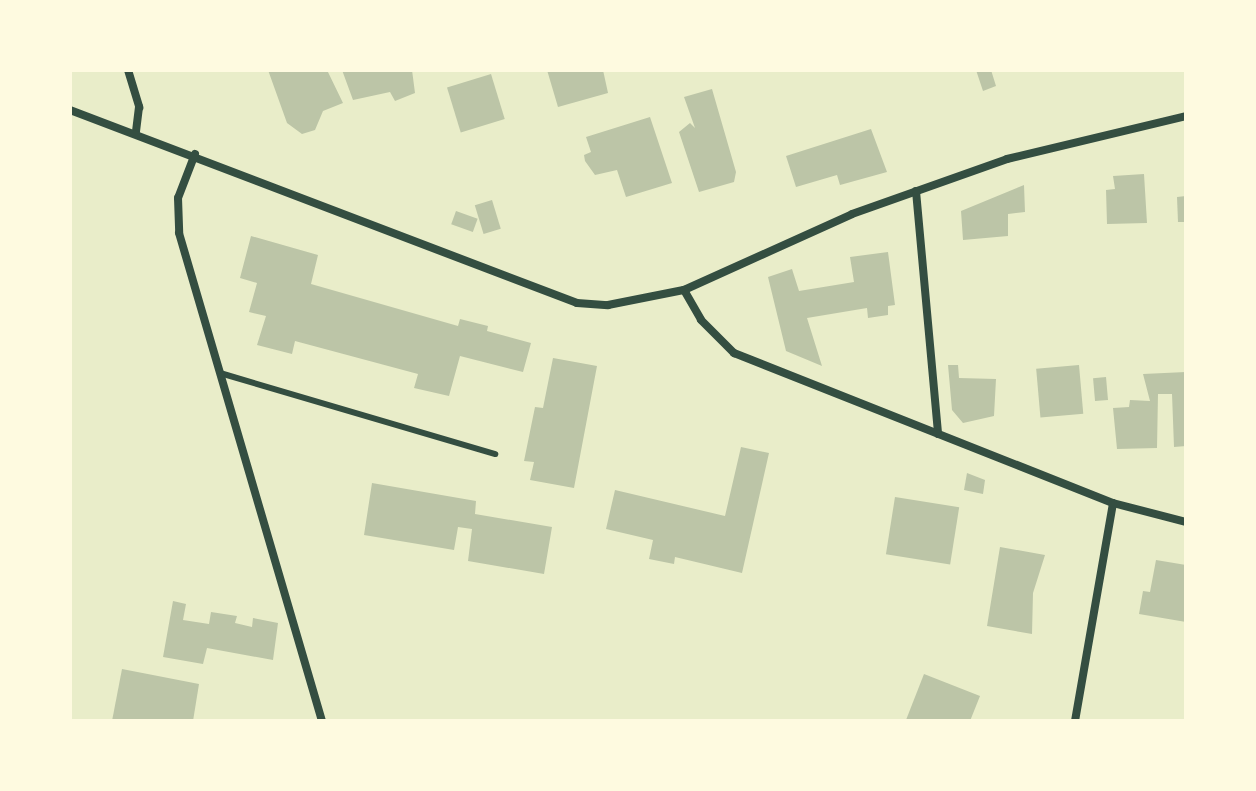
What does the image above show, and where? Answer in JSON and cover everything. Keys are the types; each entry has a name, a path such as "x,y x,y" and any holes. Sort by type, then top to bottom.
{"street":[{"path":"128,70 139,107 136,133"},
{"path":"70,110 195,154 577,303 647,301 684,290 852,214 1007,159 1186,116"},
{"path":"195,154 178,198 179,233 217,372 322,721"},
{"path":"916,191 938,434"},
{"path":"684,290 701,320 734,353 1113,503 1186,522"},
{"path":"1075,721 1113,503"}],"lane":[{"path":"217,372 495,454"}],"building":[{"path":"268,70 327,70 343,103 323,111 315,130 302,134 287,123"},
{"path":"342,70 412,70 415,93 395,101 390,92 353,100"},
{"path":"547,70 603,70 608,93 558,107"},
{"path":"976,70 991,70 996,86 983,91"},
{"path":"491,74 505,119 461,132 447,87"},
{"path":"712,89 736,172 734,182 699,192 679,132 690,123 695,128 684,97"},
{"path":"650,117 672,183 626,197 617,170 595,175 585,161 584,155 591,152 586,137"},
{"path":"871,129 887,172 840,185 837,175 796,187 786,156"},
{"path":"1144,174 1147,223 1107,224 1106,190 1115,189 1113,176"},
{"path":"1024,185 1025,212 1008,214 1008,236 963,240 961,211"},
{"path":"1186,196 1186,222 1178,222 1177,197"},
{"path":"492,200 501,229 484,234 475,205"},
{"path":"456,211 478,219 473,232 451,224"},
{"path":"251,236 318,255 311,284 458,326 460,319 488,326 487,331 531,343 523,372 460,356 449,396 414,388 418,374 295,341 292,354 257,345 266,316 249,312 257,283 240,278"},
{"path":"888,252 895,305 888,306 888,315 868,318 867,308 807,318 822,366 786,351 768,277 792,269 799,291 854,282 850,257"},
{"path":"553,358 597,366 574,488 530,480 534,462 524,461 535,407 543,408"},
{"path":"948,365 958,365 959,378 996,379 994,416 963,423 952,410"},
{"path":"1079,365 1083,414 1040,418 1036,369"},
{"path":"1186,372 1186,446 1174,447 1172,394 1158,394 1157,448 1117,449 1113,408 1129,407 1130,400 1150,401 1143,374"},
{"path":"1106,377 1108,400 1095,401 1093,378"},
{"path":"741,447 769,453 742,573 675,557 674,564 649,559 653,540 606,529 615,490 725,516"},
{"path":"967,473 985,480 983,494 964,490"},
{"path":"372,483 476,501 475,514 552,527 544,574 468,561 472,529 458,527 454,550 364,535"},
{"path":"895,497 959,507 950,564 886,554"},
{"path":"1000,547 1045,555 1033,593 1032,634 987,626"},
{"path":"1156,560 1186,565 1186,622 1139,614 1143,591 1150,592"},
{"path":"173,601 186,604 183,620 209,624 211,612 237,616 235,623 252,627 253,618 278,623 273,660 207,648 203,664 163,657"},
{"path":"122,669 199,684 193,721 112,721"},
{"path":"924,674 980,696 970,721 906,720"}]}
